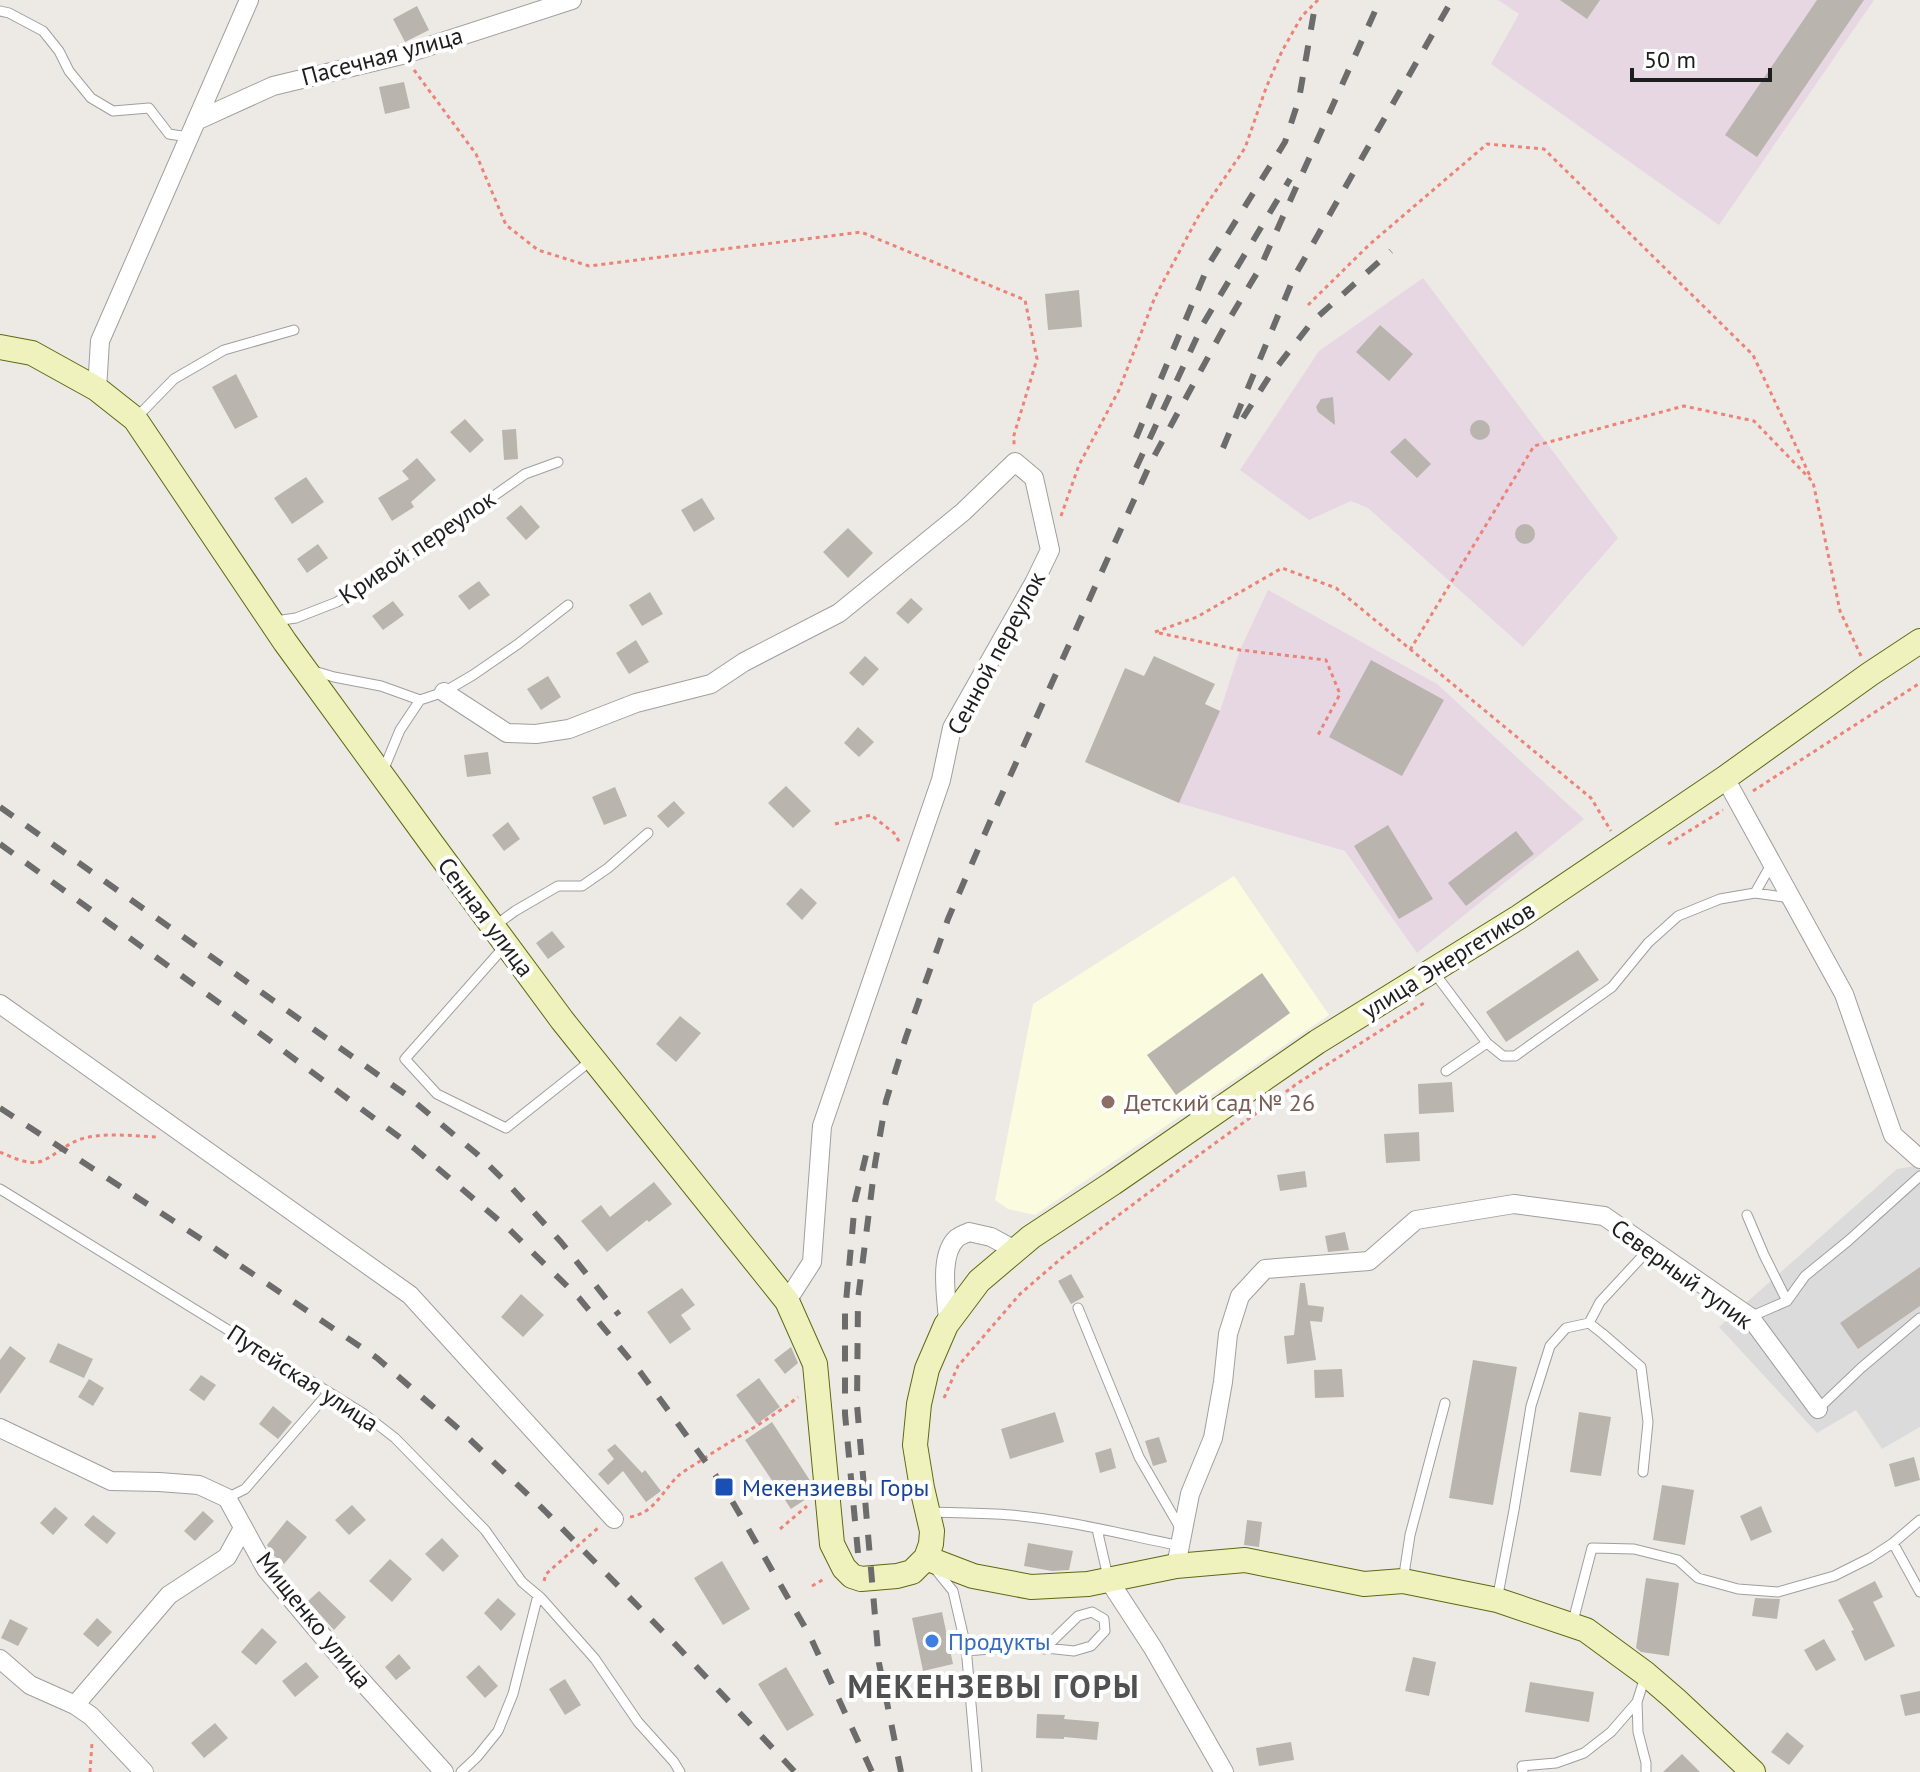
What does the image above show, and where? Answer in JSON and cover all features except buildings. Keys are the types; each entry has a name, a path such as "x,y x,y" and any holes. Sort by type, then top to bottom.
{"main road":[{"name":"Сенная улица","path":"0,347 32,353 97,389 135,419 272,622 562,1020 787,1301 815,1364 832,1544 844,1568 861,1579 897,1576 912,1572 926,1558"},
{"name":"улица Энергетиков","path":"926,1558 932,1531 915,1445 916,1423 927,1369 948,1322 979,1281 1031,1237 1317,1042 1519,917 1920,641"},
{"path":"926,1558 973,1576 1031,1587 1088,1584 1108,1579 1180,1549 1364,1584 1403,1581 1497,1600 1586,1630 1646,1674 1753,1772"}],"street":[{"path":"97,389 100,341 249,0"},
{"name":"Пасечная улица","path":"192,129 273,86 402,55 572,0"},
{"path":"444,692 507,733 536,734 569,729 636,703 711,684 744,662 839,613 963,512 1015,462"},
{"name":"Сенной переулок","path":"787,1301 812,1262 822,1126 941,780 952,728 1050,550 1034,478 1015,462"},
{"path":"1725,778 1844,994 1893,1135 1920,1159"},
{"path":"0,1004 410,1295 614,1519"},
{"name":"Северный тупик","path":"1180,1549 1190,1494 1213,1438 1228,1334 1240,1296 1265,1269 1369,1261 1416,1220 1514,1204 1604,1216 1750,1317 1818,1409"},
{"path":"948,1322 946,1264 956,1239 969,1232 991,1237 1015,1250"},
{"path":"0,1428 111,1481 199,1485 227,1498"},
{"name":"Мищенко улица","path":"227,1498 266,1569 444,1772"},
{"path":"75,1705 169,1595 227,1557 243,1528"},
{"path":"1108,1579 1153,1648 1224,1772"},
{"path":"0,1659 30,1685 75,1705 91,1716 144,1772"}],"lane":[{"path":"0,11 43,31 91,98 113,111 149,108 169,134 192,129"},
{"path":"135,419 174,379 224,350 294,330"},
{"name":"Кривой переулок","path":"272,622 296,618 337,602 396,565 525,474 558,462"},
{"path":"381,775 400,730 420,700 444,692 518,644 568,605"},
{"path":"304,667 334,677 381,686 420,700"},
{"path":"593,1059 506,1128 437,1094 405,1059 500,936 515,911 558,886 582,886 648,833"},
{"path":"1755,893 1772,863"},
{"path":"1433,970 1487,1043 1503,1056 1515,1056 1612,987 1648,943 1678,916 1720,899 1755,893 1791,898"},
{"path":"1446,1071 1487,1043"},
{"path":"1750,1317 1787,1301 1805,1276 1920,1176"},
{"name":"Путейская улица","path":"0,1189 364,1414 395,1438 485,1530 522,1582 538,1595 595,1659 638,1722 680,1772"},
{"path":"1747,1215 1787,1301"},
{"path":"1589,1323 1600,1302 1651,1248"},
{"path":"1078,1308 1180,1549"},
{"path":"1818,1409 1920,1318"},
{"path":"1589,1323 1641,1367 1648,1422 1643,1472"},
{"path":"1497,1600 1531,1406 1550,1346 1566,1328 1589,1323"},
{"path":"227,1498 245,1489 329,1392"},
{"path":"1403,1581 1410,1535 1445,1403"},
{"path":"928,1512 1009,1515 1075,1524 1180,1549"},
{"path":"1572,1625 1592,1548 1634,1549 1678,1560 1698,1578 1738,1589 1778,1592 1834,1576 1870,1558 1920,1520"},
{"path":"1097,1529 1108,1579"},
{"path":"1893,1543 1920,1592"},
{"path":"926,1558 953,1591 966,1651 977,1772"},
{"path":"461,1772 498,1731 513,1694 538,1595"},
{"path":"966,1651 1027,1646 1044,1649 1074,1651 1091,1646 1105,1631 1104,1619 1092,1612 1078,1616 1044,1649"},
{"path":"1646,1674 1637,1702 1638,1732 1646,1772"},
{"path":"1523,1772 1522,1766 1556,1763 1584,1753 1611,1732 1637,1702"}],"path":[{"path":"1050,550 1079,465 1119,390 1155,297 1198,217 1245,148 1282,51 1302,16 1318,0"},
{"path":"402,55 476,154 506,225 538,250 589,266 861,232 1025,300 1037,359 1014,435 1015,462"},
{"path":"1308,305 1370,244 1487,144 1544,149 1753,355 1813,482 1840,611 1870,674"},
{"path":"1410,650 1534,446 1684,406 1754,421 1813,482"},
{"path":"1318,735 1340,694 1326,660 1240,650 1155,632 1197,617 1282,568 1336,588 1591,798 1621,848"},
{"path":"1660,849 1920,683"},
{"path":"835,824 871,815 894,833 911,865"},
{"path":"941,1404 958,1366 1020,1294 1064,1256 1298,1083 1431,998"},
{"path":"0,1152 15,1159 39,1162 81,1139 103,1136 188,1138"},
{"path":"538,1595 546,1574 603,1522 636,1516 657,1502 678,1476 776,1415 817,1382"},
{"path":"780,1529 826,1489"}],"shaded area":[{"path":"1498,0 1874,0 1719,225 1491,64 1519,14"},
{"path":"1423,278 1618,538 1523,647 1368,508 1351,501 1309,520 1240,470 1319,351"},
{"path":"1268,590 1437,684 1584,819 1417,953 1345,851 1179,803 1220,711 1240,650"},
{"name":"Детский сад № 26","path":"1234,876 1329,1015 1035,1215 1008,1209 995,1200 1033,1004"},
{"path":"1920,1165 1920,1427 1882,1449 1856,1410 1817,1433 1719,1327 1897,1169"}],"railway":[{"path":"1136,438 1209,264 1285,142 1299,99 1316,0"},
{"path":"901,1772 879,1663 857,1405 858,1299 886,1101 948,919 1151,462 1260,268 1380,0"},
{"path":"1223,448 1294,277 1452,0"},
{"path":"1136,468 1203,324 1290,179"},
{"path":"1243,418 1269,377 1312,322 1391,251"},
{"path":"0,807 405,1094 510,1186 561,1242 619,1315"},
{"path":"0,844 414,1148 509,1229 579,1298 641,1373 724,1487 810,1636 872,1772"},
{"path":"0,1108 377,1358 461,1431 544,1510 795,1772"},
{"path":"858,1553 845,1414 845,1313 855,1201 867,1151"}],"place":[{"name":"Детский сад № 26","path":"1108,1102"},
{"name":"Мекензиевы Горы","path":"724,1487"},
{"name":"Продукты","path":"932,1641"}],"district":[{"name":"МЕКЕНЗЕВЫ ГОРЫ","path":"994,1686"}]}
